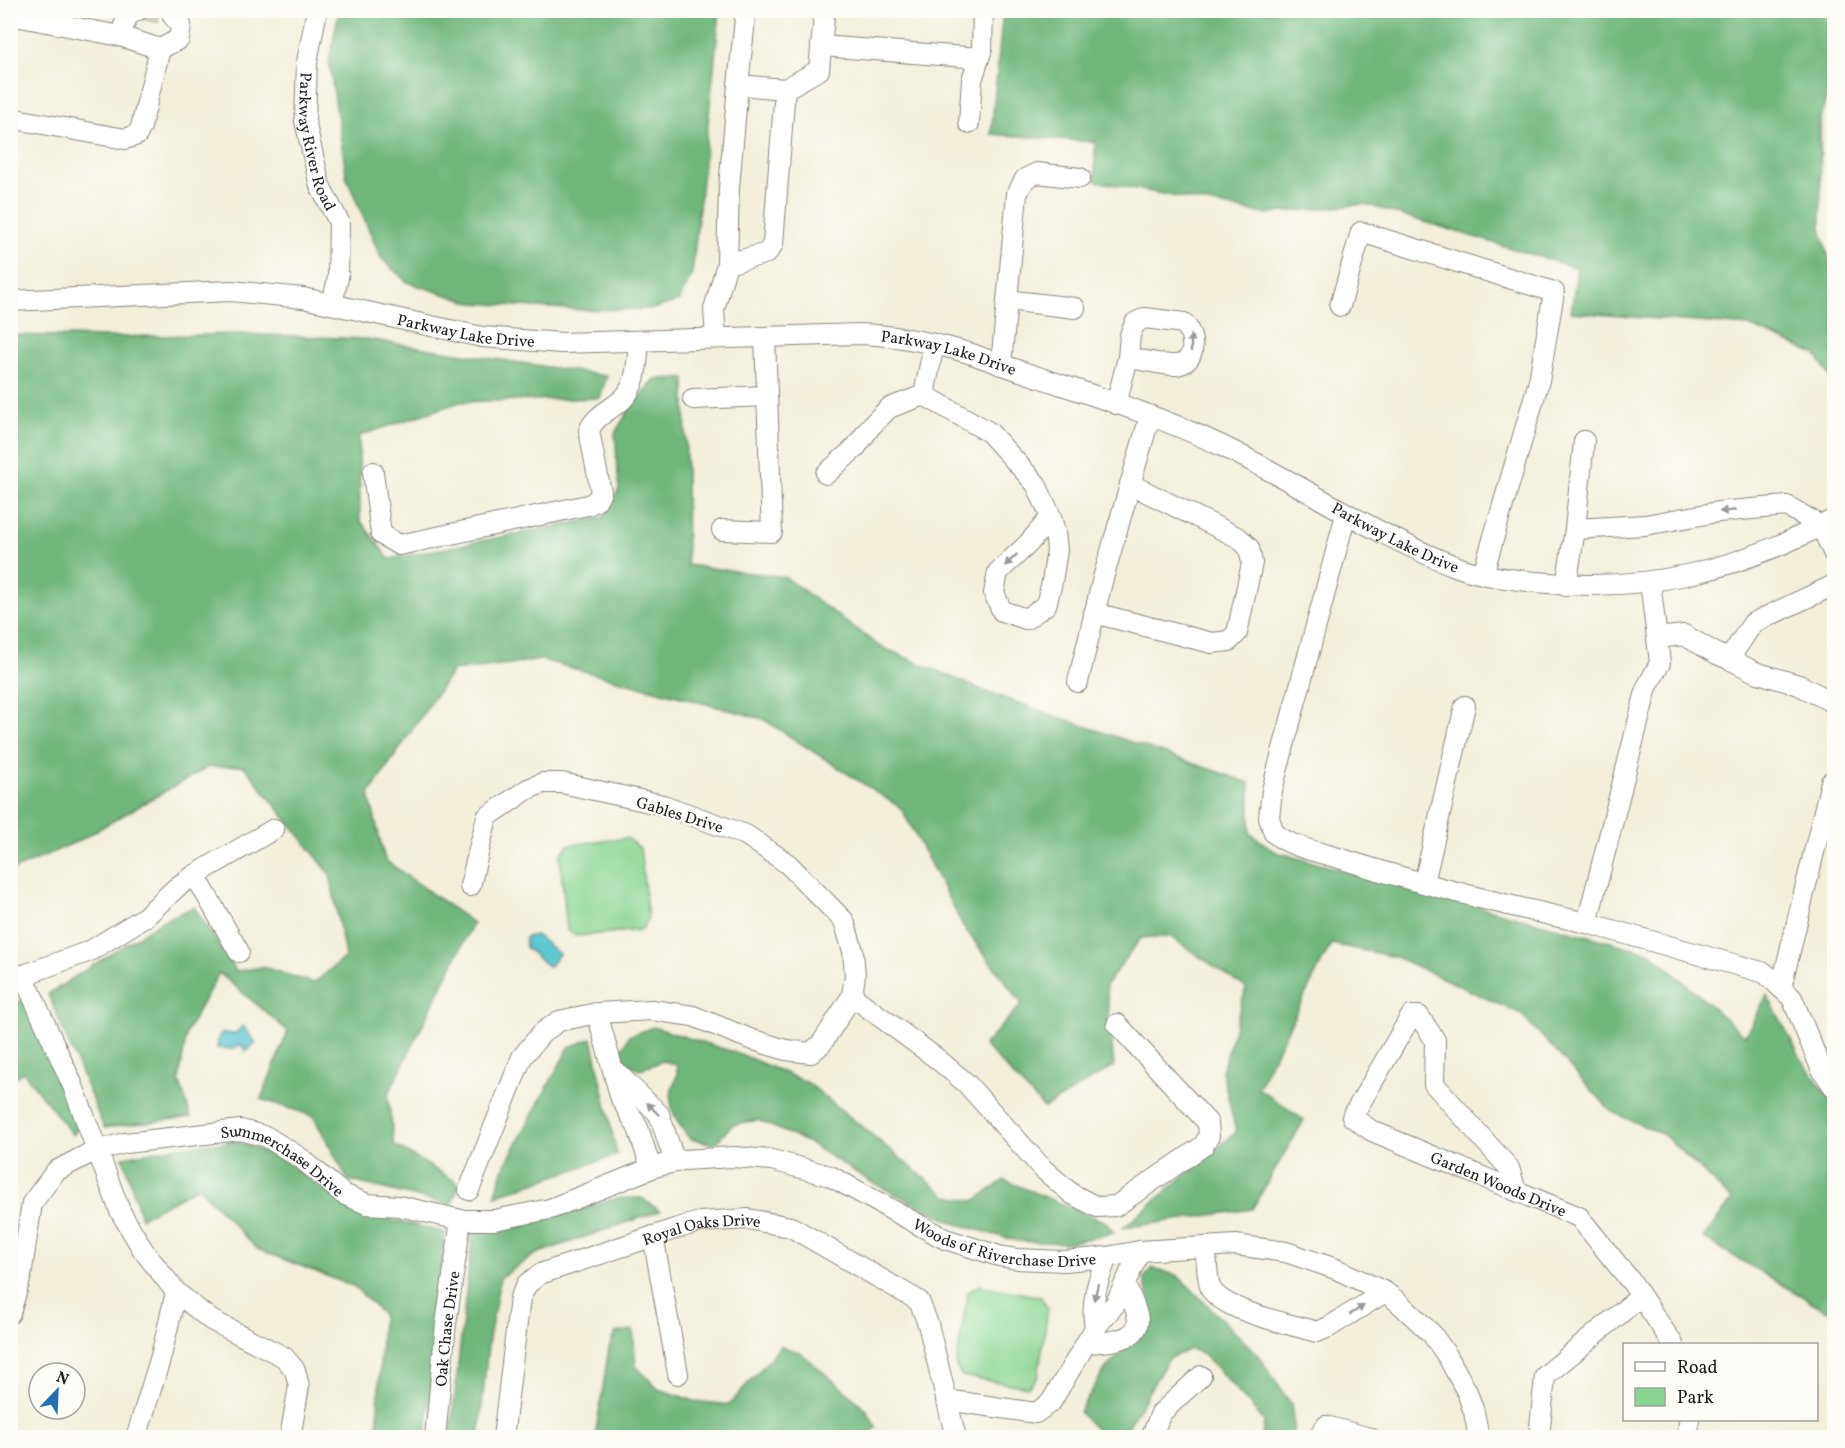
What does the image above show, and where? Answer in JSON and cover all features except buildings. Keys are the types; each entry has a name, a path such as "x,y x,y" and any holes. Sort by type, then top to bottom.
{"street":[{"path":"120,36 128,15 138,10"},
{"name":"Parkway River Road","path":"317,10 307,62 305,122 320,186 339,222 338,278 332,304"},
{"path":"716,338 714,309 727,264 729,188 746,10"},
{"path":"738,85 785,89 819,70 824,16 818,10"},
{"path":"969,123 972,80 982,49 983,10"},
{"path":"10,15 120,36 160,49 179,39 181,25 172,16"},
{"path":"821,46 979,58"},
{"path":"10,118 125,139 137,135 160,49"},
{"path":"727,264 767,253 773,244 785,89"},
{"path":"1001,364 1017,194 1024,179 1037,173 1080,178"},
{"path":"1340,306 1361,232 1554,292 1539,381 1483,574"},
{"name":"Parkway Lake Drive","path":"10,301 231,291 303,298 436,329 502,340 562,343 882,334 972,354 1150,416 1249,459 1404,544 1457,566 1483,574 1566,586 1610,586 1681,578 1757,556 1828,523"},
{"path":"1007,300 1075,308"},
{"path":"723,530 772,532 765,337"},
{"path":"373,472 381,534 399,545 588,505 596,501 601,492 589,431 592,423 624,397 635,378 639,341"},
{"path":"924,394 934,344"},
{"path":"1116,404 1128,358"},
{"path":"826,474 856,447 871,426 890,408 924,394"},
{"path":"924,394 989,432 1036,484 1050,517 1057,550 1046,604 1026,619 1002,611 994,593 998,572 1028,544 1050,517"},
{"path":"693,399 767,396"},
{"path":"1078,682 1094,614 1150,416"},
{"path":"1566,586 1575,529 1584,441"},
{"path":"1094,614 1212,643 1229,641 1237,633 1252,562 1249,548 1239,538 1130,484"},
{"path":"1575,529 1645,525 1718,512 1787,506 1828,523 1834,554"},
{"path":"1346,514 1272,790 1269,818 1274,833 1294,844 1424,883 1477,898 1587,923 1765,973 1792,998 1821,1068 1834,1087"},
{"path":"1587,923 1647,687 1660,663 1650,582"},
{"path":"1729,659 1753,623 1834,585"},
{"path":"1658,638 1684,635 1755,672 1799,685 1834,703"},
{"path":"1424,883 1465,706"},
{"path":"1781,987 1831,782"},
{"name":"Gables Drive","path":"469,1190 522,1057 542,1033 559,1021 597,1013 652,1010 693,1016 777,1047 810,1053 822,1043 852,996 855,975 853,951 844,921 788,864 746,835 663,805 562,783 543,783 528,789 487,817 470,886"},
{"path":"274,829 195,875 177,887 145,916 90,951 16,977 73,1086 120,1211 143,1250 176,1292 210,1320 284,1357 295,1370 298,1386 290,1437"},
{"path":"195,875 239,952"},
{"path":"852,996 936,1058 973,1091 1043,1170 1072,1194 1096,1207 1116,1206 1203,1146 1209,1136 1208,1123 1117,1024"},
{"path":"597,1013 621,1099 638,1128 651,1168"},
{"name":"Garden Woods Drive","path":"1516,1191 1509,1168 1434,1084 1435,1040 1419,1016 1411,1016 1352,1117 1372,1131 1516,1191 1579,1217 1633,1284 1672,1343"},
{"path":"611,1067 659,1114 675,1162"},
{"name":"Summerchase Drive","path":"10,1313 21,1276 32,1203 56,1171 98,1150 125,1143 241,1130 267,1137 302,1159 343,1194 367,1204 399,1206 461,1220"},
{"name":"Woods of Riverchase Drive","path":"461,1220 494,1220 550,1209 651,1168 717,1156 772,1160 830,1176 945,1239 980,1251 1017,1259 1065,1261 1140,1251 1236,1245 1286,1252 1336,1269 1385,1292 1432,1334 1448,1357 1467,1392 1479,1437"},
{"name":"Royal Oaks Drive","path":"503,1437 520,1298 527,1284 540,1274 700,1222 748,1219 791,1227 919,1301 928,1324 956,1437"},
{"name":"Oak Chase Drive","path":"435,1437 446,1324 461,1220"},
{"path":"653,1236 678,1374"},
{"path":"1205,1248 1210,1288 1222,1301 1241,1310 1317,1332 1385,1292"},
{"path":"946,1400 1035,1413 1052,1402 1091,1335 1116,1303 1140,1251"},
{"path":"1091,1335 1094,1300 1107,1257"},
{"path":"1091,1335 1105,1342 1124,1339 1133,1332 1138,1323 1136,1311 1125,1284"},
{"path":"136,1437 176,1292"},
{"path":"1539,1437 1545,1376 1640,1297"},
{"path":"1151,1437 1161,1413 1201,1376"},
{"path":"1688,1437 1689,1421"},
{"path":"1318,1437 1326,1426 1370,1437"}],"green space":[{"path":"339,11 720,11 692,274 679,301 652,309 583,310 472,303 407,282 381,258 347,179 329,62"},
{"path":"1003,11 1834,11 1834,74 1820,118 1821,229 1834,277 1834,382 1815,354 1749,326 1571,312 1577,268 1365,204 1264,214 1095,181 1095,142 991,134"},
{"path":"243,334 366,339 607,376 600,398 460,402 359,436 360,520 389,559 604,517 619,489 615,433 630,408 655,379 685,378 687,565 785,577 879,646 989,693 1250,783 1250,833 1276,852 1651,953 1745,1036 1767,995 1803,1062 1834,1104 1834,1305 1827,1311 1703,1238 1732,1200 1664,1135 1612,1112 1521,1014 1396,957 1331,944 1258,1088 1304,1120 1252,1209 1123,1228 1236,1132 1222,1071 1246,988 1169,936 1141,938 1106,985 1114,1066 1044,1108 984,1045 1022,1004 963,926 901,808 763,719 542,660 452,671 369,794 385,860 473,923 388,1095 394,1145 460,1184 451,1205 348,1180 313,1116 261,1099 288,1031 219,973 187,1031 179,1080 191,1117 104,1128 48,994 162,921 194,907 236,971 263,967 314,983 345,957 330,874 244,766 208,767 78,841 11,871 11,335 111,337"},
{"path":"627,838 640,848 648,918 642,930 576,936 567,930 560,856 568,845"},
{"path":"24,999 81,1124 73,1135 23,1072 11,1080 11,1007"},
{"path":"653,1027 740,1054 808,1083 947,1196 974,1201 1004,1180 1106,1222 1114,1233 1066,1243 1017,1241 954,1223 873,1183 809,1143 758,1120 732,1125 715,1144 690,1139 679,1124 672,1108 671,1096 677,1074 676,1064 663,1061 639,1070 626,1063 622,1049 629,1036"},
{"path":"592,1038 617,1155 495,1196 504,1167 569,1047"},
{"path":"238,1141 286,1162 353,1211 445,1232 426,1437 377,1437 382,1314 355,1287 257,1249 198,1187 141,1218 123,1157 183,1146"},
{"path":"618,1198 642,1198 660,1211 536,1254 500,1278 488,1344 479,1437 450,1438 473,1228 519,1227"},
{"path":"1153,1268 1178,1276 1257,1354 1291,1404 1294,1427 1291,1437 1262,1437 1264,1421 1204,1354 1190,1349 1168,1359 1122,1437 1103,1437 1079,1412 1106,1368 1145,1330 1149,1302 1144,1278"},
{"path":"979,1285 1041,1297 1048,1309 1038,1377 1028,1387 962,1376 956,1366 968,1292"},
{"path":"633,1330 636,1366 658,1389 695,1401 729,1405 781,1346 801,1353 866,1409 876,1427 865,1438 595,1437 609,1348 615,1333"}],"water":[{"path":"536,935 559,954 549,967 526,948 525,937"},
{"path":"243,1026 256,1043 246,1051 240,1044 234,1049 217,1048 219,1036 223,1033 234,1034"}],"tunnel":[{"path":"140,10 173,16"}]}
